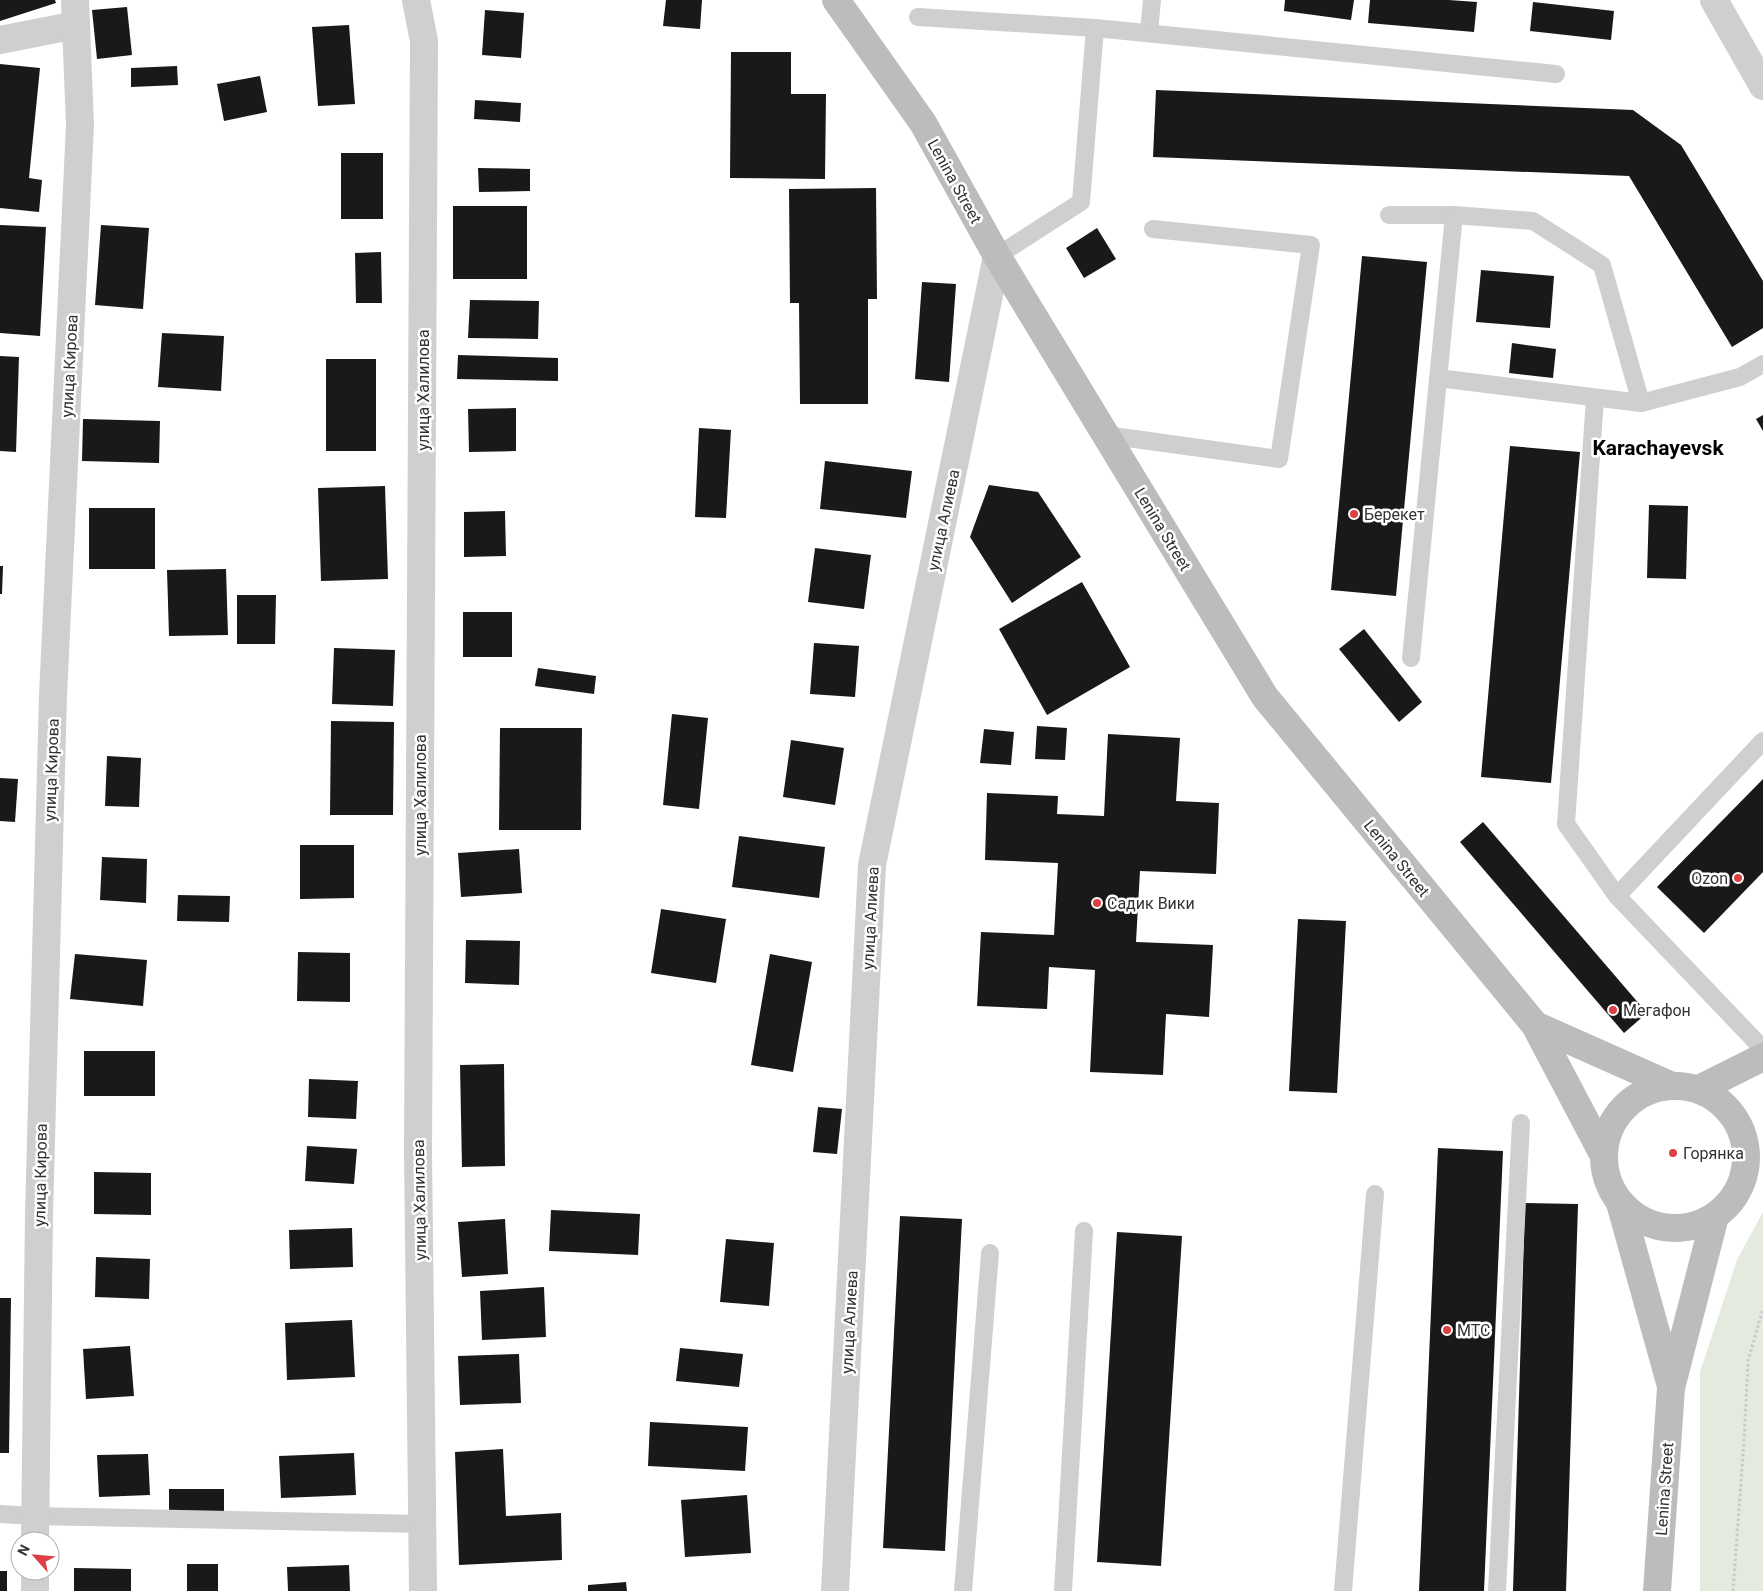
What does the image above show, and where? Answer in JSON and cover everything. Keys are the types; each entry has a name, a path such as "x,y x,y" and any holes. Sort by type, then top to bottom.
{"main road":[{"name":"Lenina Street","path":"836,0 923,124 997,256 1265,697 1534,1026 1604,1156"},
{"name":"Lenina Street","path":"1534,1026 1670,1085"},
{"path":"1699,1089 1763,1057"},
{"path":"1747,1161 1744,1136 1736,1120 1721,1101 1699,1089 1670,1085 1645,1091 1624,1106 1608,1131 1604,1156 1608,1181 1620,1203 1643,1221 1668,1228 1693,1226 1715,1216 1733,1199 1741,1184 1747,1161 1763,1131"},
{"name":"Lenina Street","path":"1620,1203 1671,1388"},
{"name":"Lenina Street","path":"1657,1591 1671,1388 1715,1216"}],"street":[{"name":"улица Халилова","path":"416,0 424,42 418,1141 423,1591"},
{"path":"1714,0 1763,86"},
{"path":"0,40 75,13"},
{"name":"улица Кирова","path":"35,1529 39,1214 53,696 80,125 75,13"},
{"name":"улица Алиева","path":"835,1591 872,865 997,256"}],"lane":[{"path":"1149,33 1152,0"},
{"path":"918,17 1095,28 1556,74"},
{"path":"997,256 1081,202 1095,28"},
{"path":"1389,215 1454,215 1533,221 1602,265 1641,404"},
{"path":"1411,658 1454,215"},
{"path":"1106,435 1279,459 1311,245 1153,230"},
{"path":"1438,378 1641,404 1740,377 1763,364"},
{"path":"1595,398 1566,824 1617,896 1763,1049"},
{"path":"1617,896 1763,741"},
{"path":"1497,1591 1521,1123"},
{"path":"1343,1591 1375,1194"},
{"path":"1063,1591 1084,1231"},
{"path":"963,1591 990,1254"},
{"path":"0,1514 35,1529 422,1524"}],"path":[{"path":"1733,1591 1748,1361 1763,1309"}],"shaded area":[{"path":"1763,1212 1763,1591 1700,1591 1700,1372 1737,1260"}],"building":[{"path":"0,0 55,0 56,3 0,21"},
{"path":"666,0 702,0 700,29 663,26"},
{"path":"1285,0 1354,0 1351,20 1284,11"},
{"path":"1370,0 1477,2 1474,32 1368,23"},
{"path":"1533,2 1614,11 1611,40 1530,31"},
{"path":"127,7 132,55 97,59 92,10"},
{"path":"485,10 524,13 521,58 482,55"},
{"path":"349,25 355,104 318,106 312,27"},
{"path":"731,52 791,52 791,94 826,94 825,179 730,178"},
{"path":"0,64 40,68 29,178 42,180 39,212 0,208"},
{"path":"177,66 178,85 131,87 131,68"},
{"path":"260,76 267,112 224,121 217,84"},
{"path":"1156,90 1633,110 1681,145 1763,281 1763,328 1732,347 1629,176 1153,157"},
{"path":"475,100 521,103 520,122 474,119"},
{"path":"341,153 383,153 383,219 341,219"},
{"path":"478,168 530,169 530,191 479,192"},
{"path":"876,188 877,299 868,299 868,404 800,404 799,303 790,303 789,189"},
{"path":"453,206 527,206 527,279 453,279"},
{"path":"0,225 46,227 40,336 0,333"},
{"path":"101,225 149,228 143,309 95,305"},
{"path":"1097,228 1116,259 1084,278 1066,248"},
{"path":"381,252 382,303 356,303 355,253"},
{"path":"1362,256 1427,262 1396,596 1331,590"},
{"path":"1481,270 1554,276 1550,328 1476,322"},
{"path":"922,282 956,284 949,382 915,379"},
{"path":"470,300 539,301 538,339 468,338"},
{"path":"162,333 224,336 221,391 158,387"},
{"path":"1512,343 1556,349 1553,378 1509,373"},
{"path":"458,355 558,358 558,381 457,379"},
{"path":"0,356 19,357 16,452 0,451"},
{"path":"326,359 376,359 376,451 326,451"},
{"path":"516,408 516,451 469,452 468,409"},
{"path":"1763,415 1763,431 1756,419"},
{"path":"83,419 160,421 159,463 82,461"},
{"path":"699,428 731,430 726,518 695,517"},
{"path":"1510,446 1580,452 1551,783 1481,777"},
{"path":"825,461 912,471 906,518 820,509"},
{"path":"989,485 1038,492 1081,557 1012,603 970,537"},
{"path":"385,486 388,579 321,581 318,488"},
{"path":"1649,505 1688,506 1686,579 1647,578"},
{"path":"89,508 155,508 155,569 89,569"},
{"path":"505,511 506,556 464,557 464,512"},
{"path":"815,548 871,555 864,609 808,602"},
{"path":"0,566 3,566 2,594 0,594"},
{"path":"226,569 228,635 169,636 167,570"},
{"path":"1082,582 1130,667 1047,715 999,629"},
{"path":"237,595 276,595 275,644 237,644"},
{"path":"463,612 512,612 512,657 463,657"},
{"path":"1364,629 1422,702 1399,722 1339,649"},
{"path":"814,643 859,646 855,697 810,694"},
{"path":"334,648 395,650 393,706 332,704"},
{"path":"538,668 596,676 594,694 535,686"},
{"path":"672,714 708,718 699,809 663,805"},
{"path":"331,721 394,722 393,815 330,815"},
{"path":"1037,726 1067,728 1065,760 1035,759"},
{"path":"500,728 582,728 581,830 499,830"},
{"path":"984,729 1014,732 1011,765 980,763"},
{"name":"Садик Вики","path":"1108,734 1180,738 1176,801 1219,803 1216,874 1140,871 1136,942 1213,945 1209,1017 1166,1014 1163,1075 1090,1072 1095,970 1049,967 1047,1009 977,1006 981,932 1054,935 1058,863 985,860 987,793 1058,796 1057,814 1104,816"},
{"path":"791,740 844,748 835,805 783,797"},
{"path":"107,756 141,758 139,807 105,806"},
{"path":"0,778 18,779 15,822 0,821"},
{"path":"1763,779 1763,872 1704,933 1657,887"},
{"path":"1483,822 1647,1013 1624,1033 1460,842"},
{"path":"739,836 825,847 819,898 732,887"},
{"path":"300,845 354,845 354,898 300,899"},
{"path":"519,849 522,893 461,897 458,853"},
{"path":"102,857 147,859 146,903 100,900"},
{"path":"178,895 230,896 229,922 177,921"},
{"path":"661,909 726,919 716,983 651,973"},
{"path":"1298,919 1346,921 1337,1093 1289,1091"},
{"path":"466,940 520,941 519,985 465,983"},
{"path":"298,952 350,953 350,1002 297,1001"},
{"path":"75,954 147,960 143,1006 70,999"},
{"path":"770,954 812,962 793,1072 751,1065"},
{"path":"84,1051 155,1051 155,1096 84,1096"},
{"path":"504,1064 505,1166 462,1167 460,1065"},
{"path":"309,1079 358,1081 356,1119 308,1117"},
{"path":"818,1107 842,1109 837,1154 813,1152"},
{"path":"307,1146 357,1149 354,1184 305,1181"},
{"path":"1438,1148 1503,1151 1484,1591 1419,1591"},
{"path":"94,1172 151,1173 151,1215 94,1214"},
{"path":"1525,1203 1578,1204 1566,1591 1513,1591"},
{"path":"551,1210 640,1214 638,1255 549,1251"},
{"path":"900,1216 962,1219 945,1551 883,1548"},
{"path":"505,1219 508,1274 462,1277 458,1222"},
{"path":"352,1228 353,1267 290,1269 289,1230"},
{"path":"1117,1232 1182,1236 1161,1566 1097,1562"},
{"path":"726,1239 774,1243 769,1306 720,1302"},
{"path":"96,1257 150,1259 149,1299 95,1297"},
{"path":"544,1287 546,1337 482,1340 480,1291"},
{"path":"0,1298 11,1298 9,1453 0,1453"},
{"path":"352,1320 355,1377 287,1380 285,1323"},
{"path":"130,1346 134,1396 86,1399 83,1349"},
{"path":"680,1348 743,1354 739,1387 676,1381"},
{"path":"519,1354 521,1403 460,1405 458,1356"},
{"path":"650,1422 748,1427 745,1471 648,1466"},
{"path":"503,1449 506,1516 561,1513 562,1560 459,1565 455,1452"},
{"path":"354,1453 356,1495 281,1498 279,1456"},
{"path":"148,1454 150,1495 99,1497 97,1455"},
{"path":"169,1489 224,1489 224,1517 169,1517"},
{"path":"747,1495 751,1553 685,1557 681,1500"},
{"path":"187,1564 218,1564 218,1591 187,1591"},
{"path":"349,1565 350,1591 288,1591 287,1567"},
{"path":"74,1568 131,1569 131,1591 74,1591"},
{"path":"0,1571 7,1571 7,1591 0,1591"},
{"path":"626,1582 627,1591 588,1591 588,1585"}],"place":[{"name":"Берекет","path":"1354,514"},
{"name":"Ozon","path":"1738,878"},
{"name":"Садик Вики","path":"1097,903"},
{"name":"Мегафон","path":"1613,1010"},
{"name":"Горянка","path":"1673,1153"},
{"name":"МТС","path":"1447,1330"}],"district":[{"name":"Karachayevsk","path":"1658,448"}]}
